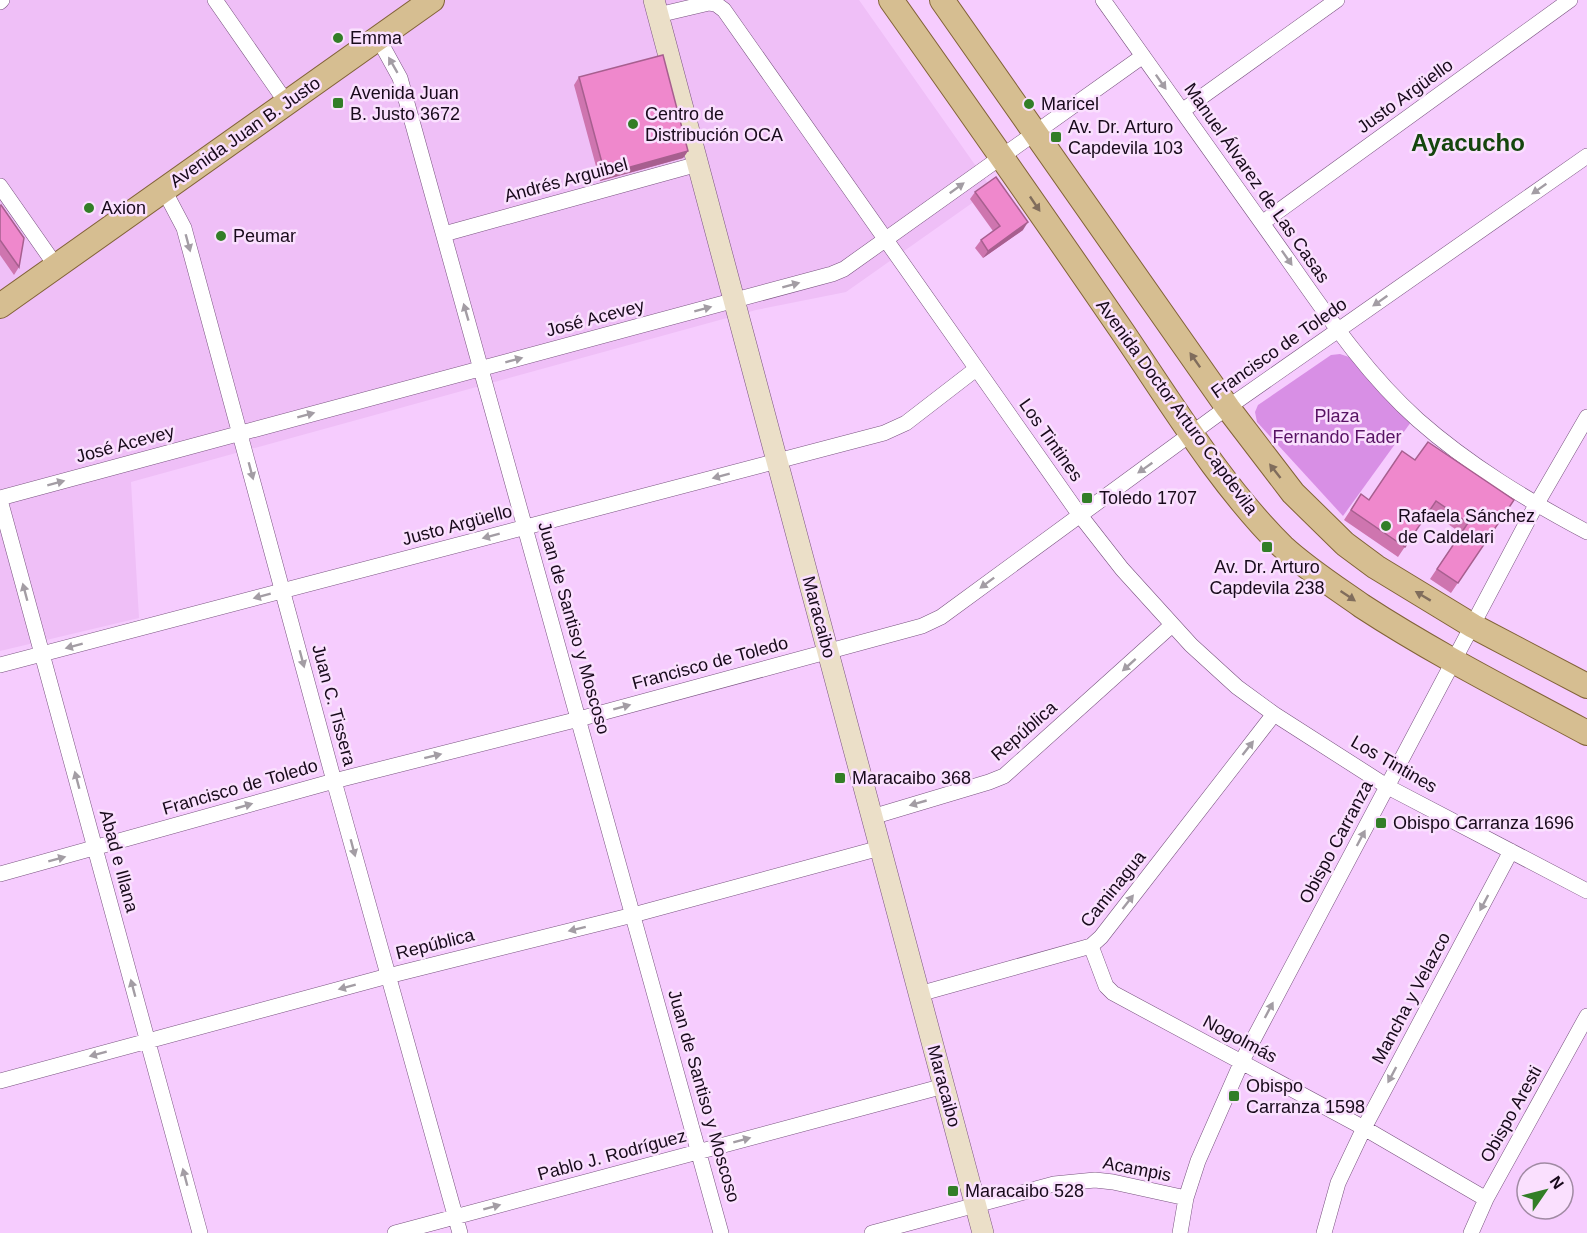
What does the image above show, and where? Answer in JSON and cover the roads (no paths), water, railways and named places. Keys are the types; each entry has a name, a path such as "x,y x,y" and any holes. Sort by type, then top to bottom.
{"main road":[{"name":"Avenida Juan B. Justo","path":"0,306 432,0"},
{"name":"Avenida Doctor Arturo Capdevila","path":"891,0 1002,156 1192,434 1245,504 1284,548 1326,582 1394,627 1587,733"},
{"path":"942,0 1228,408 1293,493 1345,544 1376,567 1473,626 1587,686"},
{"name":"Maracaibo","path":"656,7 983,1233"}],"street":[{"path":"215,0 286,102"},
{"name":"Manuel Álvarez de Las Casas","path":"1103,0 1360,360 1418,420 1486,472 1536,505 1587,532"},
{"path":"1182,111 1337,0"},
{"name":"Justo Argüello","path":"1262,223 1570,0"},
{"name":"Los Tintines","path":"656,7 709,3 716,4 724,10 1079,514 1122,569 1172,626 1237,687 1274,714 1388,787 1587,891"},
{"name":"Juan de Santiso y Moscoso","path":"378,38 400,78 722,1233"},
{"name":"José Acevey","path":"0,499 832,274 844,269 1143,56"},
{"name":"Francisco de Toledo","path":"0,874 334,781 922,626 941,616 1079,514 1587,156"},
{"name":"Andrés Arguibel","path":"444,234 698,164"},
{"path":"0,186 56,266"},
{"name":"Juan C. Tissera","path":"164,190 184,228 334,781 460,1233"},
{"name":"Justo Argüello","path":"0,665 897,428 976,369"},
{"name":"Obispo Carranza","path":"1180,1233 1186,1198 1204,1146 1242,1061 1536,505 1587,417"},
{"name":"Abad e Illana","path":"0,499 200,1233"},
{"name":"República","path":"872,817 1004,776 1172,626"},
{"name":"Caminagua","path":"919,994 1091,946 1101,937 1274,714"},
{"name":"República","path":"0,1081 388,976 633,915 880,848"},
{"name":"Mancha y Velazco","path":"1324,1233 1338,1183 1364,1128 1511,851"},
{"name":"Nogolmás","path":"1091,946 1106,986 1113,993 1364,1128 1486,1199"},
{"name":"Obispo Aresti","path":"1471,1233 1486,1199 1587,1016"},
{"name":"Pablo J. Rodríguez","path":"395,1233 944,1086"},
{"name":"Acampis","path":"872,1233 1054,1184 1086,1180 1113,1182 1186,1198"}],"place":[{"name":"Emma","path":"338,38"},
{"name":"Avenida Juan B. Justo 3672","path":"338,103"},
{"name":"Maricel","path":"1029,104"},
{"name":"Centro de Distribución OCA","path":"633,124"},
{"name":"Av. Dr. Arturo Capdevila 103","path":"1056,137"},
{"name":"Axion","path":"89,208"},
{"name":"Peumar","path":"221,236"},
{"name":"Toledo 1707","path":"1087,498"},
{"name":"Rafaela Sánchez de Caldelari","path":"1386,526"},
{"name":"Av. Dr. Arturo Capdevila 238","path":"1267,547"},
{"name":"Maracaibo 368","path":"840,778"},
{"name":"Obispo Carranza 1696","path":"1381,823"},
{"name":"Obispo Carranza 1598","path":"1234,1096"},
{"name":"Maracaibo 528","path":"953,1191"}],"district":[{"name":"Ayacucho","path":"1468,143"}],"park label":[{"name":"Plaza Fernando Fader","path":"1337,426"}]}
